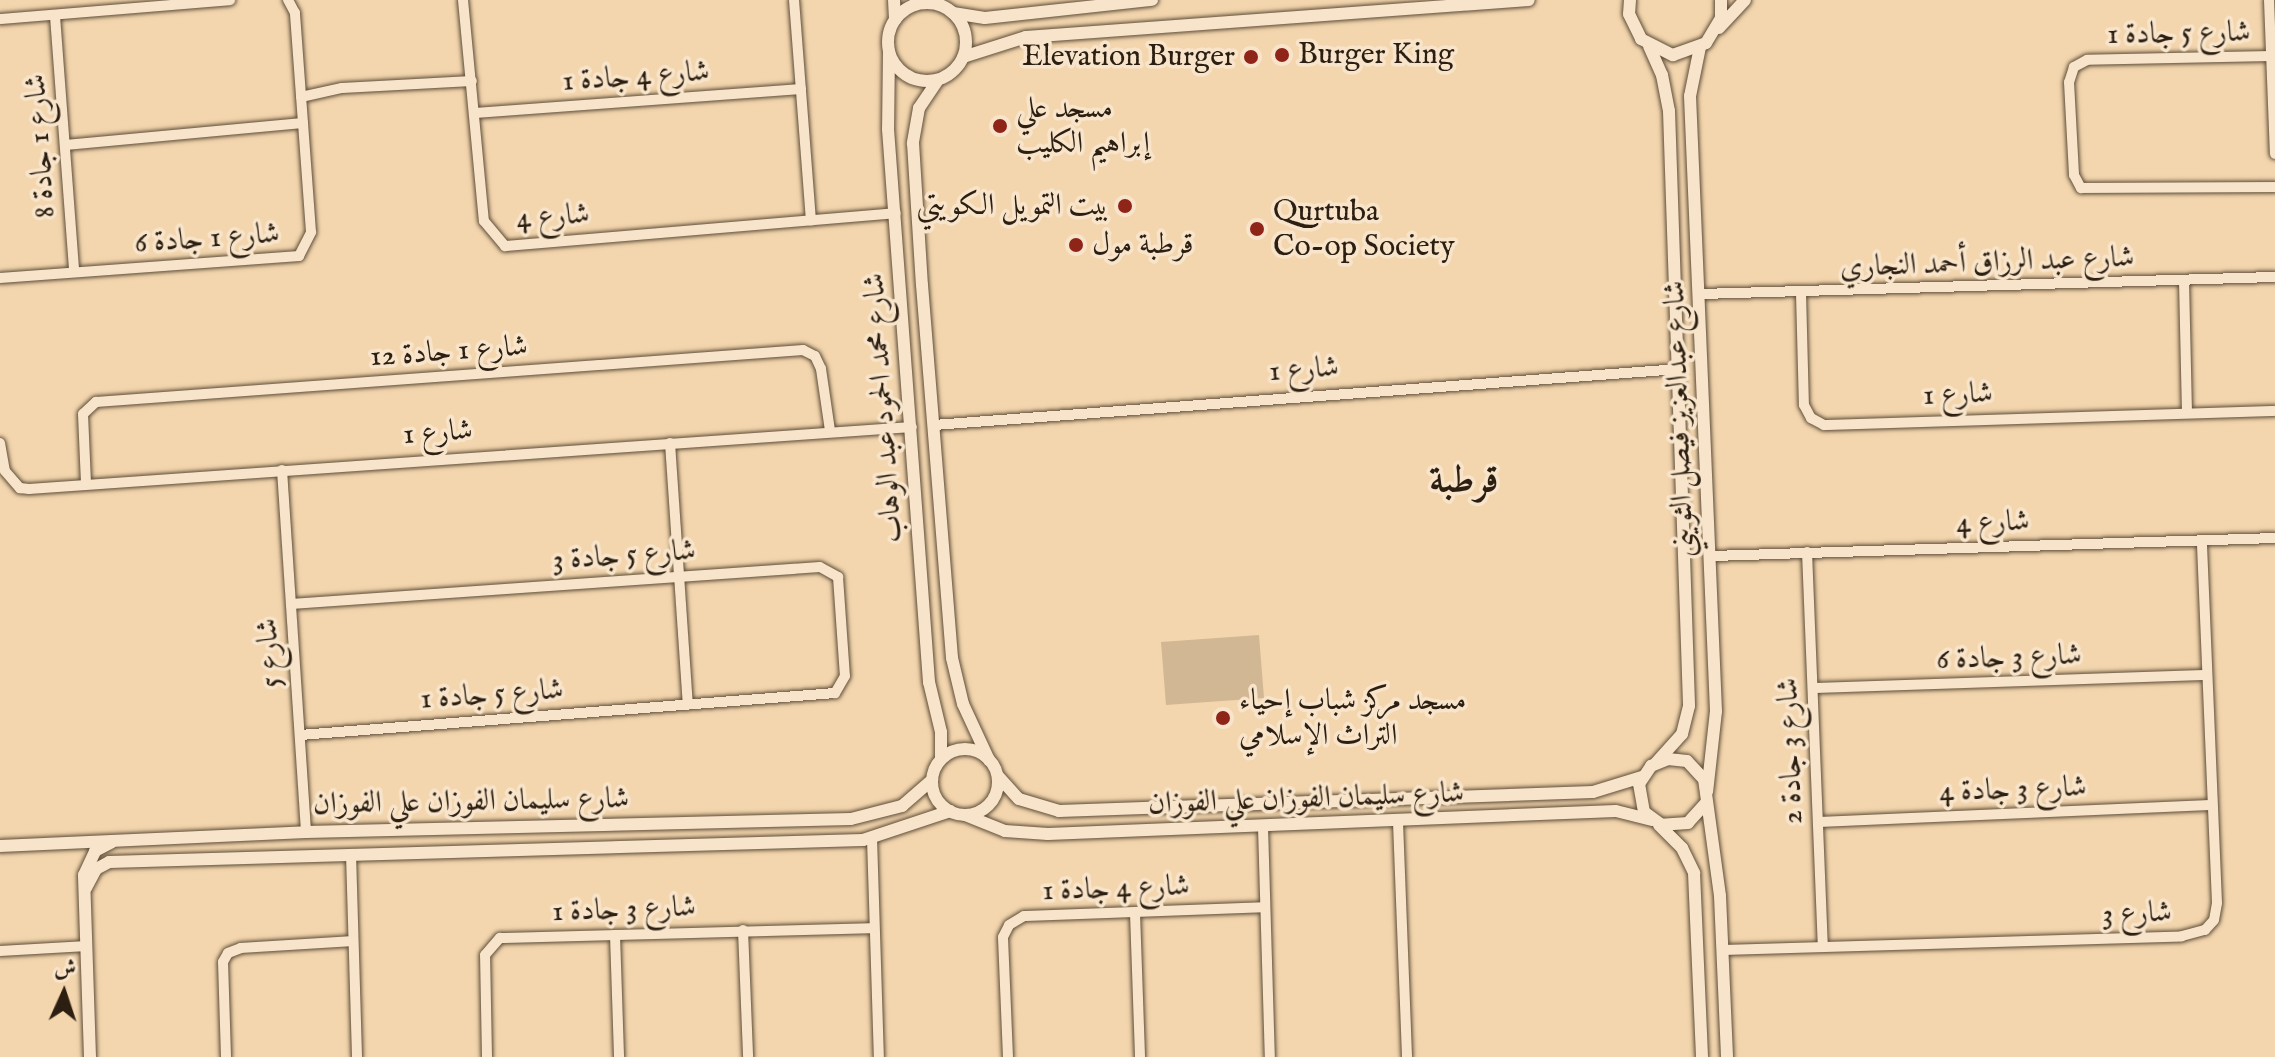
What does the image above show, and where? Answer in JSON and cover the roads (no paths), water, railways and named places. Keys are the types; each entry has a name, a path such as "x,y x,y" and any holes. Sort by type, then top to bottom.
{"street":[{"path":"0,19 230,0"},
{"name":"شارع 1 جادة 6","path":"0,278 299,256 311,232 295,13 288,0"},
{"name":"شارع 4","path":"463,0 484,221 505,246 896,213"},
{"path":"794,0 811,220"},
{"path":"894,0 895,20 889,51 911,77 938,80 963,57 1026,37 1462,2 1529,0"},
{"path":"936,0 950,11 966,37 963,57"},
{"path":"895,20 922,4 985,18 1152,0"},
{"path":"1619,0 1629,4"},
{"path":"1715,33 1721,0"},
{"path":"1649,46 1673,55 1700,47 1745,0"},
{"path":"2269,0 2275,154"},
{"name":"شارع عبدالعزيز فيصل الثويني","path":"1629,4 1633,28 1649,46 1662,75 1669,111 1689,706 1678,741 1656,763"},
{"name":"شارع 1 جادة 8","path":"55,16 74,271"},
{"name":"شارع عبدالعزيز فيصل الثويني","path":"1700,47 1692,67 1690,96 1712,556 1716,723 1706,798 1718,880 1727,1057"},
{"name":"شارع محمد الحمود عبد الوهاب","path":"889,51 888,129 929,682 941,732 941,759"},
{"name":"شارع 5 جادة 1","path":"2271,56 2087,60 2074,67 2069,82 2074,175 2081,188 2275,187"},
{"name":"شارع محمد الحمود عبد الوهاب","path":"938,80 919,108 913,143 934,425 954,671 970,724 989,760"},
{"path":"301,97 342,88 472,81"},
{"name":"شارع 4 جادة 1","path":"475,113 801,89"},
{"path":"65,145 303,123"},
{"name":"شارع عبد الرزاق أحمد النجاري","path":"1701,294 2275,277"},
{"path":"2184,281 2187,413"},
{"name":"شارع 1","path":"1801,293 1804,405 1811,418 1824,425 2275,411"},
{"name":"شارع 1 جادة 12","path":"86,483 83,414 96,402 787,351 815,356 830,431"},
{"name":"شارع 1","path":"934,425 1678,369"},
{"name":"شارع 1","path":"0,443 5,471 20,488 912,427"},
{"path":"670,443 688,704"},
{"name":"شارع 5","path":"282,470 306,832"},
{"name":"شارع 4","path":"1712,556 2275,538"},
{"name":"شارع 3","path":"1723,950 2199,933 2214,920 2216,909 2202,540"},
{"name":"شارع 3 جادة 2","path":"1807,552 1823,947"},
{"name":"شارع 5 جادة 3","path":"291,604 820,567 838,577 845,676 835,693"},
{"name":"شارع 3 جادة 6","path":"1813,688 2206,675"},
{"name":"شارع 5 جادة 1","path":"300,735 835,693"},
{"path":"965,750 989,760 998,776 990,804 965,815 950,811 938,801 932,780 941,759 965,750"},
{"path":"1654,821 1682,826 1706,798 1701,774 1687,761 1656,763 1642,777 1639,798 1654,821 1682,848 1694,873 1702,1057"},
{"name":"شارع سليمان الفوزان علي الفوزان","path":"998,776 1019,799 1059,811 1602,792 1642,777"},
{"name":"شارع سليمان الفوزان علي الفوزان","path":"0,846 306,832 864,818 902,806 932,780"},
{"path":"1535,794 1535,816"},
{"name":"شارع 3 جادة 4","path":"1818,822 2211,805"},
{"name":"شارع سليمان الفوزان علي الفوزان","path":"135,861 872,838 950,811"},
{"name":"شارع سليمان الفوزان علي الفوزان","path":"965,815 1005,831 1033,834 1616,811 1654,821"},
{"path":"1398,822 1407,1057"},
{"path":"1263,827 1270,1057"},
{"path":"431,828 438,841 431,853"},
{"path":"462,828 457,844 467,852"},
{"path":"872,838 879,1057"},
{"path":"86,888 102,864 135,861 127,849 127,840 95,851 87,862 86,888 90,1057"},
{"path":"351,854 357,1057"},
{"name":"شارع 4 جادة 1","path":"1008,1057 1003,937 1009,925 1024,916 1265,907"},
{"path":"1135,913 1140,1057"},
{"name":"شارع 3 جادة 1","path":"487,1057 485,955 491,943 615,935 874,928"},
{"path":"743,930 748,1057"},
{"path":"615,935 619,1057"},
{"path":"226,1057 223,962 228,953 241,948 353,941"},
{"path":"0,951 87,946"}],"place":[{"name":"Burger King","path":"1282,55"},
{"name":"Elevation Burger","path":"1251,57"},
{"name":"مسجد علي إبراهيم الكليب","path":"1000,126"},
{"name":"بيت التمويل الكويتي","path":"1125,206"},
{"name":"Qurtuba Co-op Society","path":"1257,229"},
{"name":"قرطبة مول","path":"1076,245"},
{"name":"مسجد مركز شباب إحياء التراث الإسلامي","path":"1223,718"}],"district":[{"name":"قرطبة","path":"1464,482"}]}
